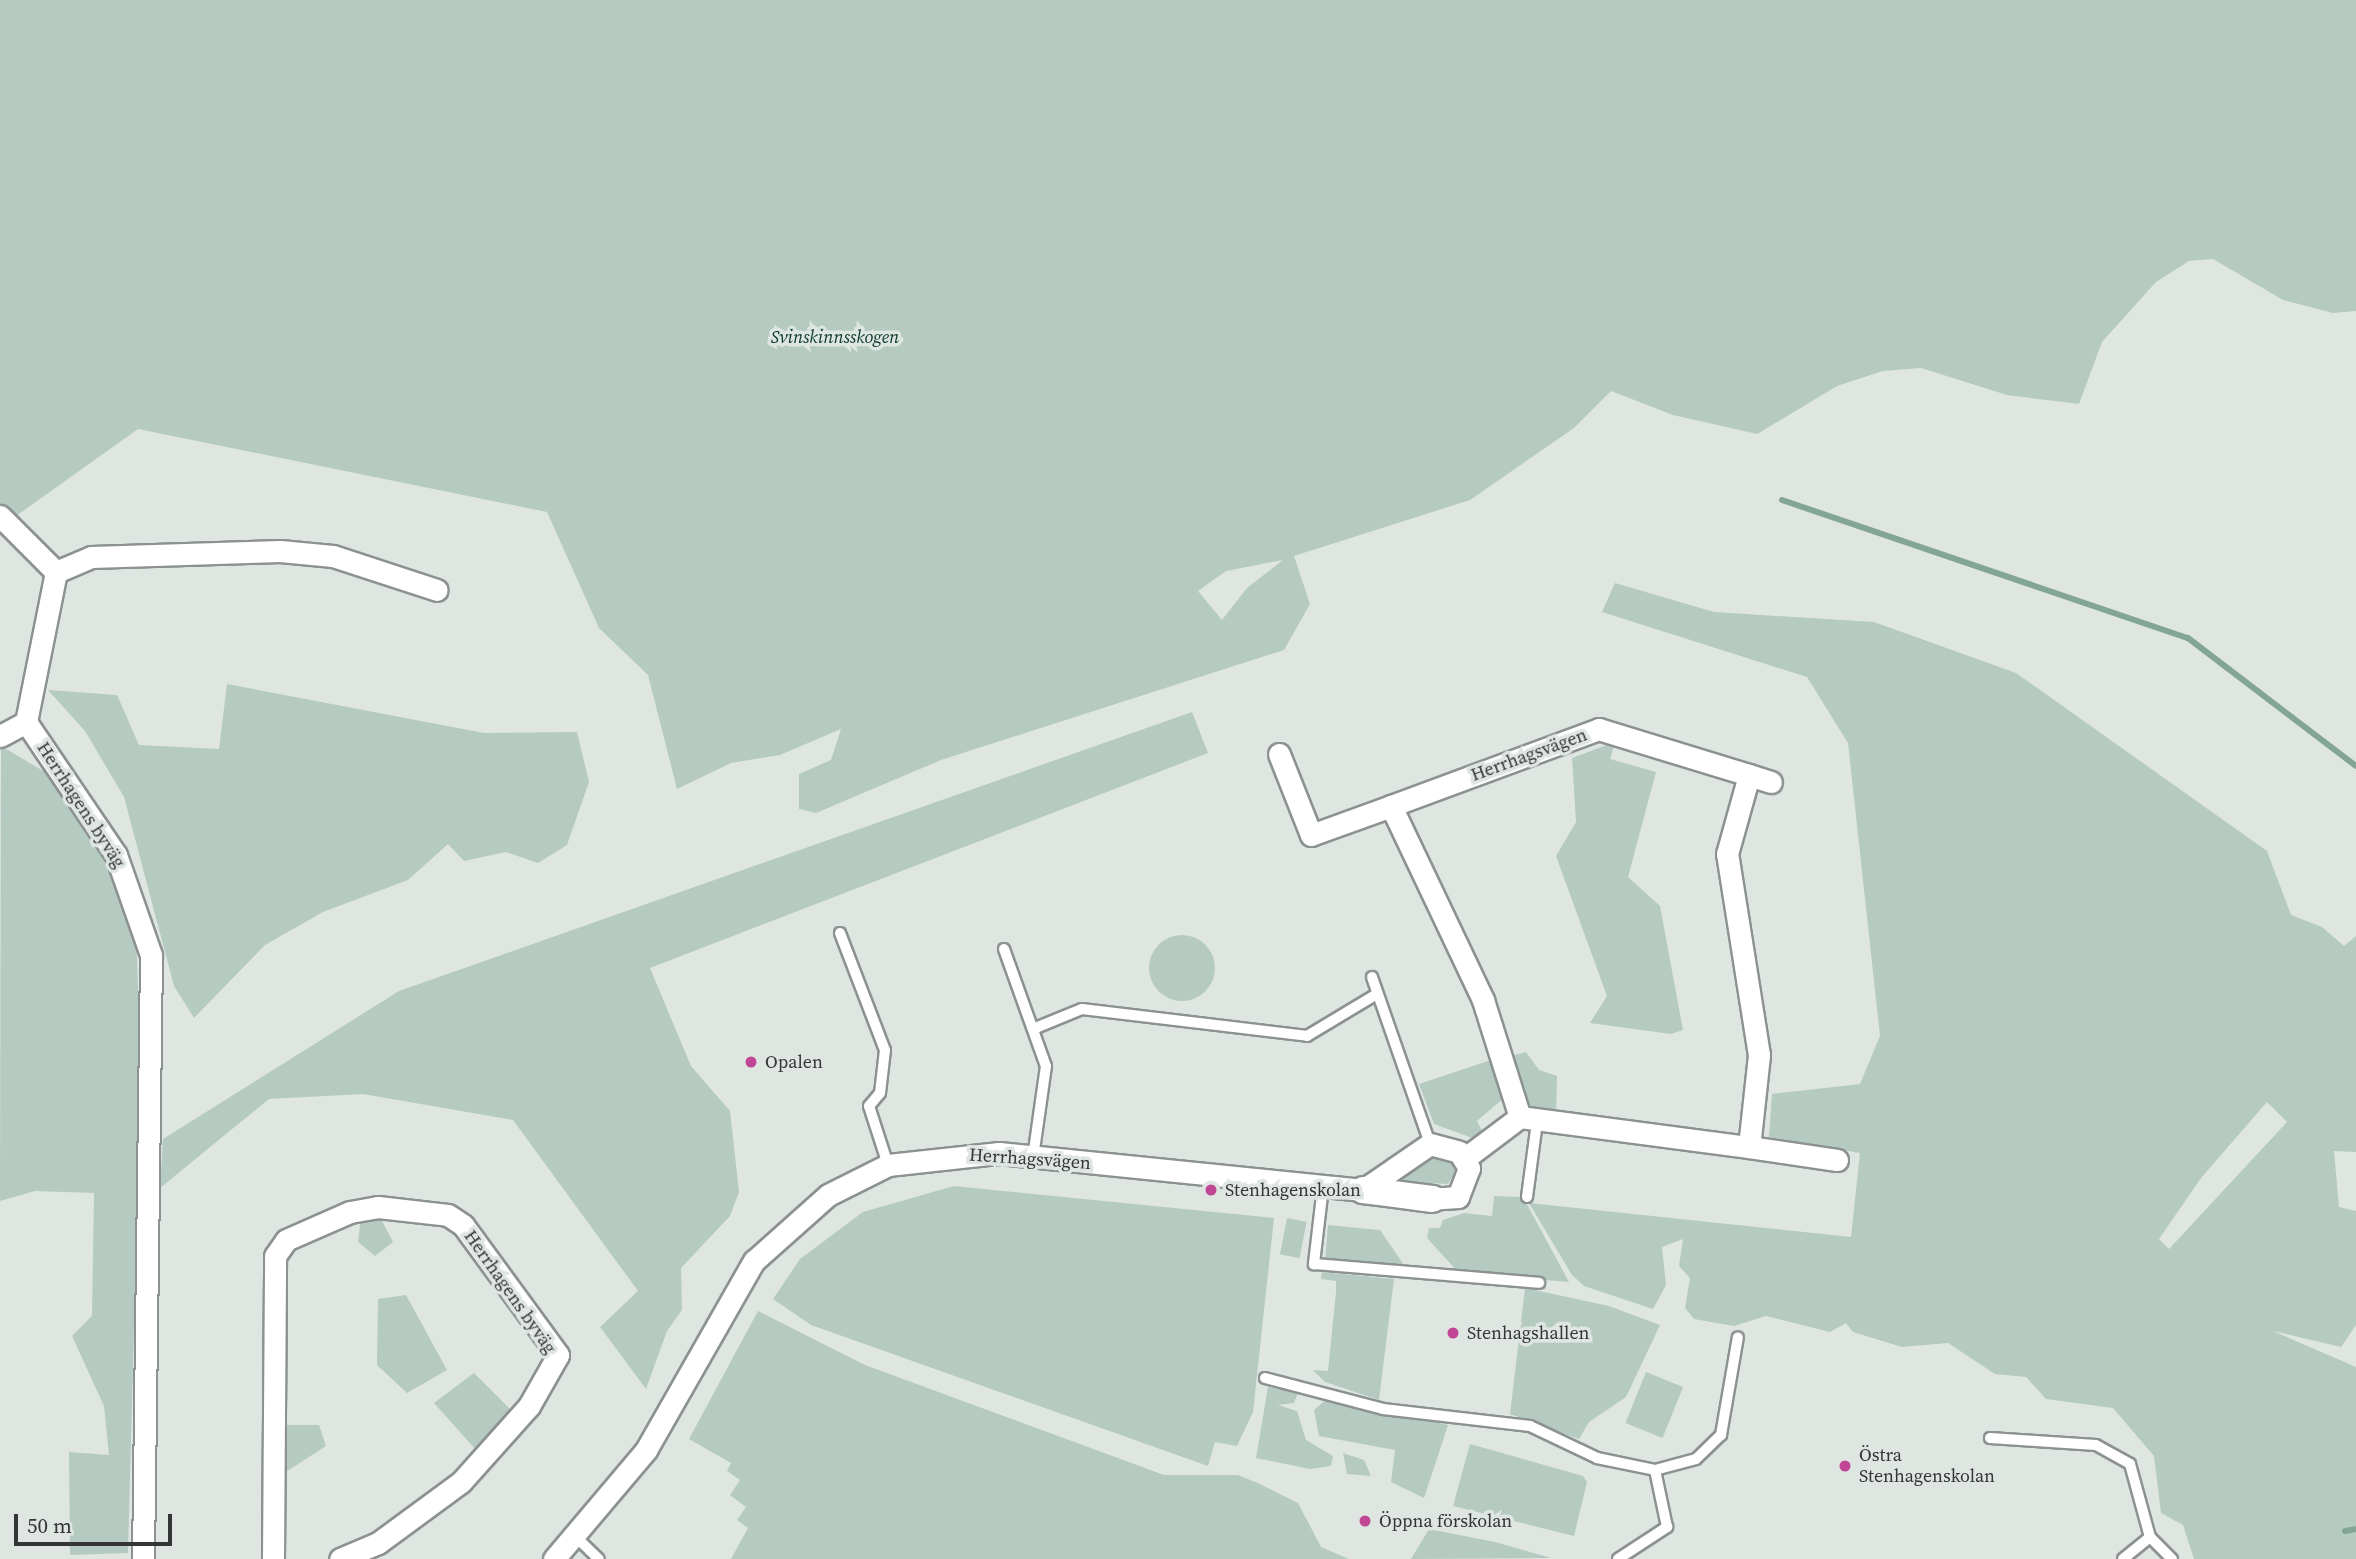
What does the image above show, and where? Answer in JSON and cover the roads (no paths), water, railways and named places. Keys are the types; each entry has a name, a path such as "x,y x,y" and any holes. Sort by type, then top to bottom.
{"street":[{"path":"0,516 56,572 91,557 280,551 333,556 437,590"},
{"name":"Herrhagens byväg","path":"56,572 26,722 116,856 151,956 143,1559"},
{"name":"Herrhagens byväg","path":"0,736 26,722"},
{"name":"Herrhagsvägen","path":"1279,754 1311,835 1599,729 1771,782"},
{"path":"1749,775 1727,854 1759,1055 1749,1147"},
{"path":"1391,806 1483,1000 1529,1119"},
{"path":"1363,1190 1430,1144 1451,1147 1464,1158 1529,1119 1837,1160"},
{"name":"Herrhagsvägen","path":"554,1559 578,1538 646,1450 754,1261 828,1195 888,1164 953,1154 1033,1157 1432,1199 1458,1197 1468,1180 1464,1158"},
{"name":"Herrhagens byväg","path":"273,1559 275,1255 286,1240 349,1212 378,1207 448,1215 463,1225 558,1355 529,1406 461,1482 378,1543 340,1559"}],"lane":[{"path":"840,933 884,1043 883,1081 869,1106 888,1164"},
{"path":"1004,949 1046,1066 1033,1157"},
{"path":"1372,977 1430,1144"},
{"path":"1032,1029 1082,1009 1307,1036 1377,994"},
{"path":"1527,1197 1529,1119"},
{"path":"1323,1187 1314,1264 1539,1283"},
{"path":"1265,1378 1383,1409 1530,1426 1597,1458 1655,1470 1696,1459 1721,1435 1738,1337"},
{"path":"1990,1438 2112,1452 2130,1464 2140,1486 2150,1537 2172,1559"},
{"path":"1618,1559 1667,1527 1655,1470"},
{"path":"2123,1559 2150,1537"},
{"path":"578,1538 599,1559"}],"waterway":[{"path":"1782,500 2188,638 2356,766"},
{"path":"2345,1531 2356,1529"}],"place":[{"name":"Opalen","path":"751,1062"},
{"name":"Stenhagenskolan","path":"1211,1190"},
{"name":"Stenhagshallen","path":"1453,1333"},
{"name":"Östra Stenhagenskolan","path":"1845,1466"},
{"name":"Öppna förskolan","path":"1365,1521"}],"park label":[{"name":"Svinskinnsskogen","path":"835,337"}]}
